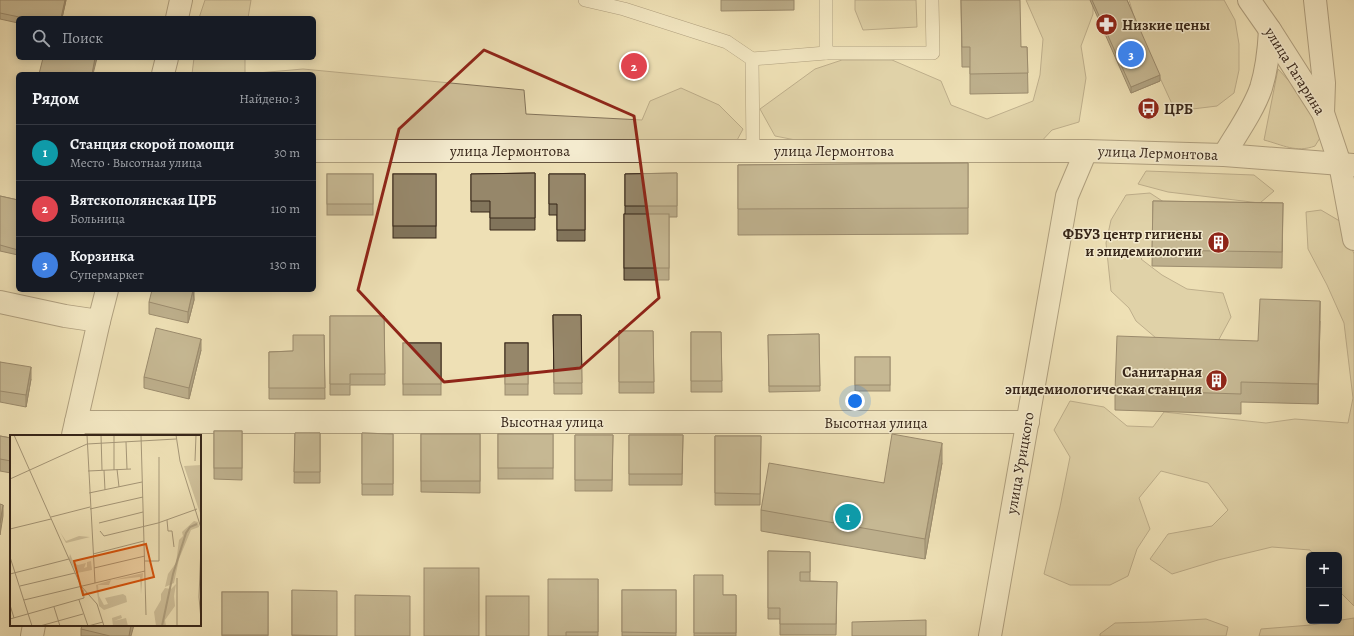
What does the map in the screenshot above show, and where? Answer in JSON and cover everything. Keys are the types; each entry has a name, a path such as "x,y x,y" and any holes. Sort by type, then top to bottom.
{"street":[{"path":"177,16 181,0"},
{"name":"улица Гагарина","path":"1249,0 1323,113 1347,164 1354,239"},
{"path":"1315,0 1324,82 1323,113"},
{"path":"1224,155 1248,116 1261,87 1269,55 1270,30"},
{"path":"164,72 166,60"},
{"name":"улица Лермонтова","path":"316,151 1086,151 1224,155 1347,164"},
{"name":"улица Урицкого","path":"990,636 1067,196 1086,151"},
{"path":"75,429 106,292"},
{"path":"0,302 66,316 99,321"},
{"name":"Высотная улица","path":"75,429 1028,422"},
{"path":"32,636 34,626"}],"lane":[{"path":"584,0 624,9 727,42 752,59 826,53 933,53 932,0"},
{"path":"826,0 826,53"},
{"path":"752,59 753,151"}],"highlighted area":[{"path":"484,50 634,116 659,298 580,368 444,382 358,290 399,129"}],"shaded area":[{"path":"205,0 251,0 248,16 200,16"},
{"path":"855,0 916,0 917,27 863,30 855,10"},
{"path":"1026,0 1093,0 1093,14 1081,46 1086,78 1079,122 1052,130 1037,146 816,144 775,136 760,109 815,69 842,60 892,60 941,81 951,105 987,119 1033,101 1040,75 1043,39"},
{"path":"1129,0 1224,0 1235,20 1239,44 1239,70 1234,93 1217,106 1176,111 1138,30"},
{"path":"194,60 245,60 245,72 192,72"},
{"path":"303,69 524,90 526,114 642,120 650,101 681,88 719,105 743,129 735,144 316,143 316,72 269,72"},
{"path":"1278,69 1315,109 1323,133 1315,146 1302,149 1283,146 1264,140"},
{"path":"1146,171 1254,175 1274,191 1260,203 1168,192 1138,184"},
{"path":"1150,193 1173,208 1155,245 1141,259 1162,275 1187,289 1223,293 1231,317 1217,343 1156,338 1136,321 1129,308 1111,291 1106,243 1111,220 1126,195"},
{"path":"1321,210 1343,223 1354,254 1354,606 1342,594 1342,552 1312,552 1310,550 1272,547 1218,560 1172,574 1150,559 1168,534 1212,526 1228,510 1208,483 1161,471 1139,498 1150,529 1137,549 1128,576 1110,585 1070,585 1044,574 1070,457 1054,430 1070,401 1104,407 1127,426 1153,427 1164,412 1266,423 1295,419 1348,423 1353,398 1344,323 1327,285 1308,249 1306,212"},
{"path":"1354,618 1354,636 1259,636 1261,629 1317,624 1342,624 1342,620"},
{"path":"1206,619 1228,627 1226,636 1100,636 1100,634 1115,623"}],"building":[{"path":"0,0 65,0 61,16 16,16 0,13"},
{"path":"961,0 1020,0 1021,47 1027,47 1028,73 970,74 970,47 962,47"},
{"path":"1092,0 1127,0 1160,75 1131,87"},
{"path":"42,60 95,60 92,72 40,72"},
{"path":"968,163 968,208 738,209 738,165"},
{"path":"535,173 535,218 490,218 490,201 471,201 471,174"},
{"path":"677,173 677,206 625,206 625,174"},
{"path":"327,174 373,174 373,204 327,204"},
{"path":"393,174 436,174 436,226 393,226"},
{"path":"549,174 585,174 585,230 557,230 557,204 549,204"},
{"path":"0,196 16,200 16,249 0,245"},
{"name":"ФБУЗ центр гигиены и эпидемиологии","path":"1153,201 1283,203 1282,252 1152,250"},
{"path":"624,214 669,214 669,268 624,268"},
{"path":"152,292 193,292 188,312 149,302"},
{"name":"Санитарная эпидемиологическая станция","path":"1260,299 1320,301 1318,384 1241,382 1241,394 1115,390 1117,336 1258,341"},
{"path":"553,315 581,315 582,383 554,383"},
{"path":"330,316 384,316 385,374 350,374 350,384 330,384"},
{"path":"156,328 201,339 189,388 144,377"},
{"path":"619,331 653,331 654,382 619,382"},
{"path":"691,332 721,332 722,381 691,381"},
{"path":"819,334 820,386 769,386 768,335"},
{"path":"293,335 324,335 325,388 269,388 269,352 293,351"},
{"path":"403,343 441,343 441,384 403,384"},
{"path":"505,343 528,343 528,384 505,384"},
{"path":"855,357 890,357 890,385 855,385"},
{"path":"0,362 31,367 26,395 0,391"},
{"path":"214,431 242,431 242,468 214,468"},
{"path":"295,433 320,433 320,472 294,472"},
{"path":"362,433 393,434 393,484 362,484"},
{"path":"421,434 480,434 480,481 421,481"},
{"path":"498,434 553,434 553,468 498,468"},
{"path":"892,434 942,443 925,539 761,510 769,463 884,483"},
{"path":"575,435 613,435 612,480 575,480"},
{"path":"629,435 683,435 682,474 629,474"},
{"path":"0,436 10,438 10,461 0,459"},
{"path":"715,436 761,436 760,494 715,493"},
{"path":"0,504 3,505 0,523"},
{"path":"768,551 810,552 810,572 800,572 800,581 837,582 836,624 780,624 780,608 768,608"},
{"path":"424,568 479,568 479,636 424,636"},
{"path":"694,575 723,575 723,595 736,595 736,633 694,633"},
{"path":"548,579 598,579 598,632 566,632 566,636 548,636"},
{"path":"292,590 337,591 337,636 292,635"},
{"path":"622,590 676,590 676,633 622,632"},
{"path":"222,592 268,592 268,635 222,635"},
{"path":"355,595 410,596 410,636 355,636"},
{"path":"486,596 529,596 529,636 486,636"},
{"path":"926,620 926,636 852,636 852,622"},
{"path":"82,626 131,626 129,636 110,636 81,629"}],"place":[{"name":"Низкие цены","path":"1106,25"},
{"name":"Корзинка","path":"1131,54"},
{"name":"Вятскополянская ЦРБ","path":"634,66"},
{"name":"ЦРБ","path":"1148,109"},
{"name":"ФБУЗ центр гигиены и эпидемиологии","path":"1218,243"},
{"name":"Санитарная эпидемиологическая станция","path":"1217,381"},
{"name":"Станция скорой помощи","path":"848,517"}]}
